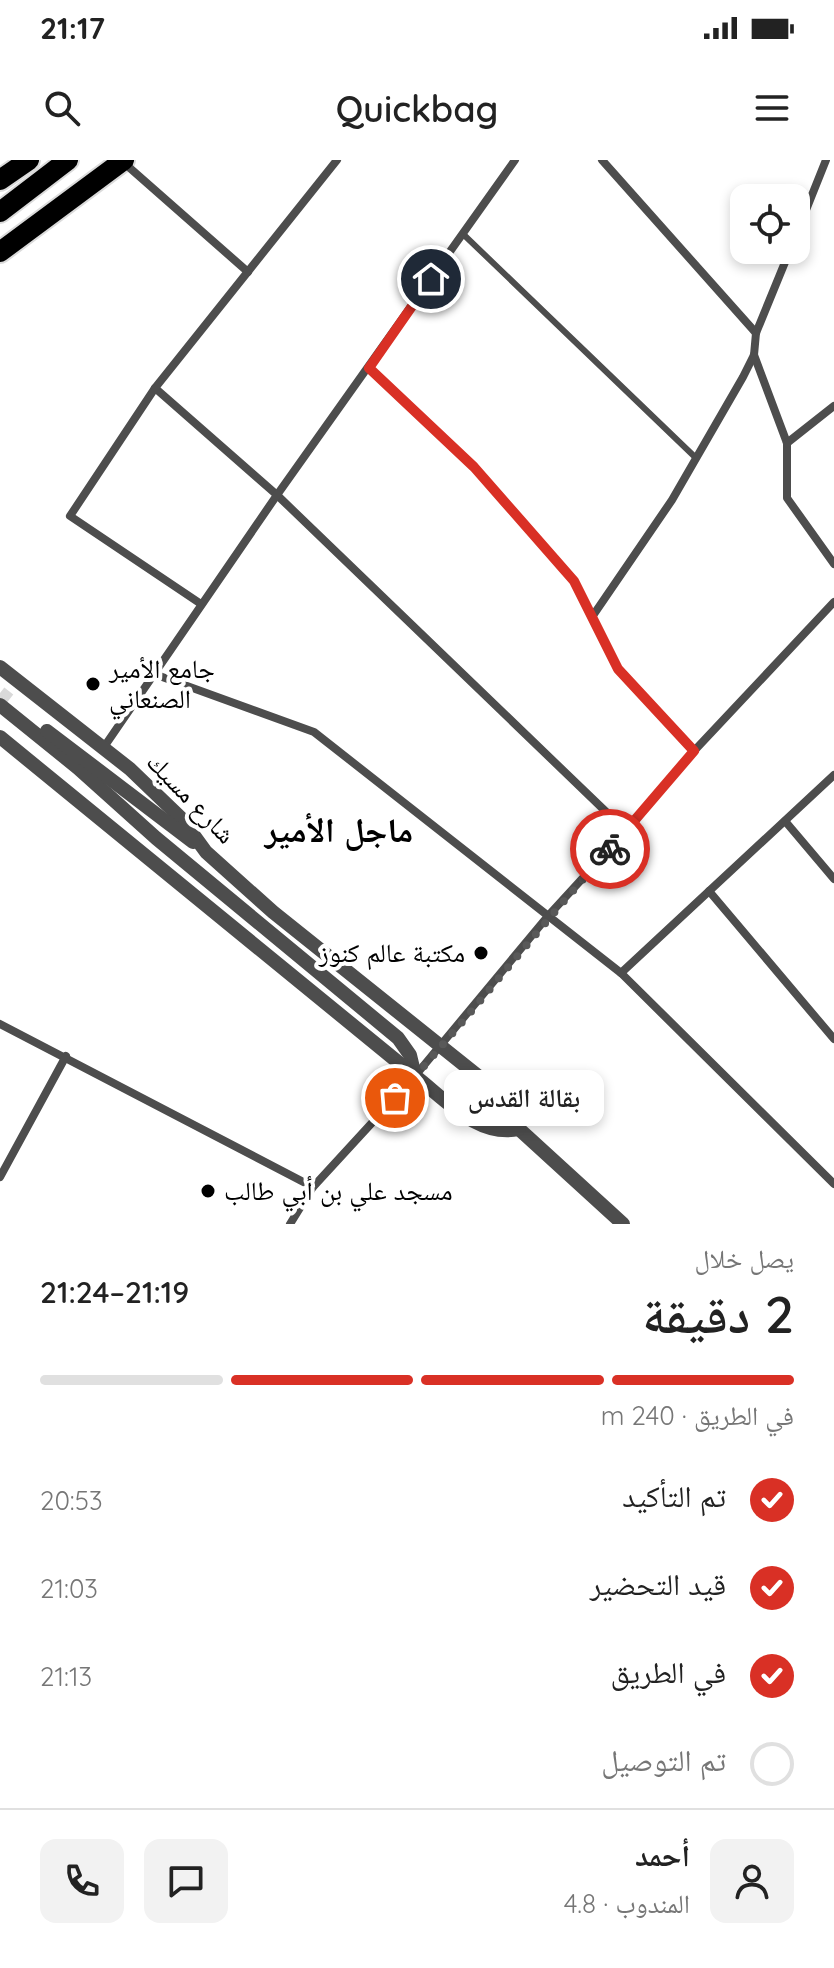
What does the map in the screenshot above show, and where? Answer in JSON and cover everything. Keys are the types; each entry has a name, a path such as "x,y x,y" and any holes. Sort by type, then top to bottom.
{"main road":[{"path":"0,180 29,160"},
{"path":"0,252 124,161"},
{"path":"0,212 60,165"}],"street":[{"path":"201,604 70,516 155,388 337,160"},
{"path":"104,747 277,495 515,160"},
{"path":"602,160 756,333"},
{"path":"124,161 248,272"},
{"path":"810,199 825,161"},
{"path":"592,617 672,500 754,355 756,333 784,264"},
{"path":"754,355 787,443 787,498 834,564"},
{"path":"369,368 474,467 574,581 618,669 694,751"},
{"path":"155,388 277,495 626,831"},
{"path":"787,443 834,406"},
{"path":"290,1224 313,1187 442,1045 548,916 694,751 834,602"},
{"name":"شارع مسيك","path":"0,667 104,747 155,792 182,819 206,852 273,912 509,1102 518,1118 519,1129 623,1224"},
{"path":"154,674 314,732 621,973 834,1184"},
{"path":"4,702 156,838 398,1038 410,1055 415,1076"},
{"path":"4,702 206,852"},
{"path":"0,737 415,1076 486,1128 505,1132 519,1129"},
{"path":"621,973 834,775"},
{"path":"785,821 834,879"},
{"path":"709,891 834,1039"},
{"path":"0,1024 313,1187"},
{"path":"0,1177 66,1056"}],"lane":[{"path":"463,234 696,458"}],"tunnel":[{"path":"0,693 9,700"}],"way so far":[{"path":"395,1098 548,916 610,849"}],"place":[{"name":"جامع الأمير الصنعاني","path":"93,684"},
{"name":"مكتبة عالم كنوز","path":"481,953"},
{"name":"بقالة القدس","path":"395,1098"},
{"name":"مسجد علي بن أبي طالب","path":"208,1191"}],"district":[{"name":"ماجل الأمير","path":"339,830"}],"route":[{"path":"431,279 369,368 474,467 574,581 618,669 694,751 610,849"}]}
